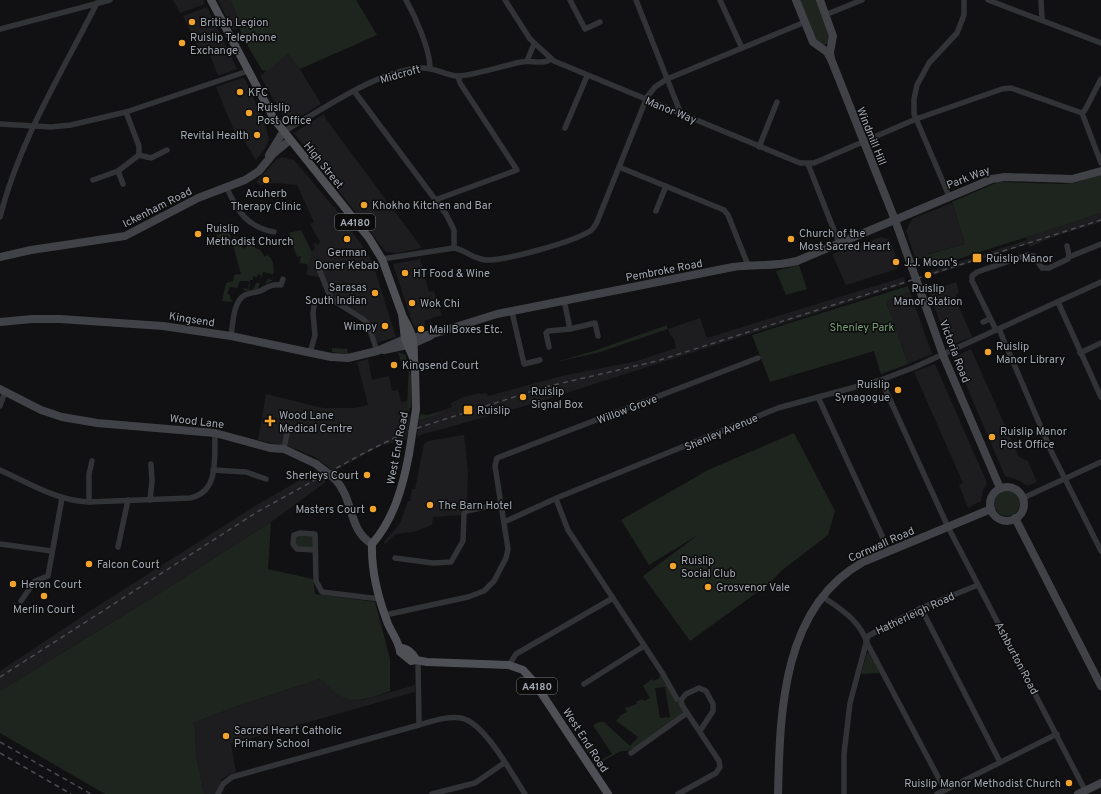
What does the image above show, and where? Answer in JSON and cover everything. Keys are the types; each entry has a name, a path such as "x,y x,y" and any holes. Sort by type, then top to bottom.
{"main road":[{"name":"High Street","path":"211,0 274,119 369,238 382,259 410,340"},
{"name":"West End Road","path":"372,544 383,531 390,517 404,478 409,454 416,410 416,380 410,340"},
{"path":"372,544 373,573 392,634 401,648 405,648 417,660"},
{"name":"West End Road","path":"417,660 509,665 523,670 534,682 608,794"}],"street":[{"path":"0,29 110,0"},
{"path":"406,0 422,36 430,68"},
{"name":"Manor Way","path":"505,0 534,44 551,58 587,76 759,147 808,164"},
{"path":"570,0 585,29 600,22"},
{"path":"636,0 681,114"},
{"path":"720,0 742,48"},
{"name":"Windmill Hill","path":"796,0 813,42 826,52 831,59"},
{"name":"Windmill Hill","path":"820,0 833,36 830,52 831,59 895,220"},
{"path":"825,15 862,0"},
{"path":"949,196 914,114 914,99 917,85 929,63 957,33 964,15 964,0"},
{"path":"988,0 1101,42"},
{"path":"1041,0 1042,19"},
{"path":"0,217 8,188 33,126 97,3"},
{"path":"382,259 454,248 463,250 480,259 503,259 537,250 592,230 597,222 646,100 655,87 667,79 805,22"},
{"path":"527,61 534,44"},
{"name":"Midcroft","path":"283,132 354,91 416,68 430,68 458,76 527,61 546,62 551,58"},
{"path":"0,124 51,127 71,125 126,112 248,71"},
{"path":"435,200 517,170 460,84 458,76"},
{"path":"566,128 587,76"},
{"path":"1082,113 1101,80"},
{"path":"839,243 808,164 814,163 916,119 1002,89 1010,88 1082,113"},
{"path":"354,91 435,200 453,227 454,248"},
{"path":"759,147 777,102"},
{"path":"126,112 139,146 139,155"},
{"path":"1082,113 1101,163"},
{"name":"Ickenham Road","path":"266,161 278,138 283,132"},
{"name":"Ickenham Road","path":"0,257 30,250 125,236 198,198 228,188 253,176 266,161 290,140"},
{"path":"139,155 151,158 167,150"},
{"path":"93,180 118,171 139,155"},
{"path":"619,167 726,212 748,265"},
{"name":"Park Way","path":"895,220 949,196 998,178 1072,179 1101,170"},
{"path":"118,171 123,184"},
{"path":"656,211 666,186"},
{"path":"228,188 236,208 244,218 256,226 274,232"},
{"name":"Pembroke Road","path":"410,340 434,334 476,320 564,300 748,265 772,266 785,264 895,220"},
{"name":"Victoria Road","path":"895,220 943,355 1000,488"},
{"path":"1101,244 1044,269 1034,256 1027,255 974,273 972,277 990,319 998,330 1065,479 1101,551"},
{"path":"1067,246 1069,257"},
{"path":"317,264 331,299 364,319 368,324 377,351"},
{"path":"231,336 237,304 241,298 247,294 259,291 269,285 281,285 283,279"},
{"name":"Shenley Avenue","path":"504,522 556,499 778,408 881,380 943,355 1101,282"},
{"path":"970,291 976,288"},
{"path":"310,353 315,335 312,313 315,300"},
{"path":"564,300 570,328"},
{"path":"1058,302 1100,396"},
{"path":"512,312 524,364 540,360"},
{"name":"Kingsend","path":"0,322 32,319 122,322 175,327 231,336 310,353 348,358 377,351 410,340"},
{"path":"983,322 990,319"},
{"path":"549,347 546,333 548,331 595,323 598,336"},
{"path":"1080,353 1101,343"},
{"name":"Willow Grove","path":"501,504 495,466 496,460 500,457 758,358"},
{"name":"Ashburton Road","path":"881,380 948,527 1057,734 1082,792"},
{"path":"0,406 3,390"},
{"name":"Wood Lane","path":"3,390 47,412 72,420 215,433 270,448 284,449 316,464 334,478 347,495 357,531 365,540 372,544"},
{"path":"818,396 889,551"},
{"path":"0,470 62,498 89,502 150,500 196,496 208,487 212,479 215,433"},
{"path":"284,449 288,433"},
{"path":"89,502 89,474 93,460"},
{"path":"1023,498 1101,462"},
{"path":"150,500 152,481 151,463"},
{"path":"213,470 246,472 266,479"},
{"path":"1011,487 1020,493 1023,498 1024,503 1022,512 1015,518 1009,520 998,518 991,509 991,499 1000,488 1011,487"},
{"path":"21,601 35,581 50,578 52,551 62,498"},
{"path":"556,499 568,530 680,698 687,713 719,761 720,768 716,773 678,794"},
{"path":"118,547 128,500"},
{"path":"385,615 468,597 477,594 490,586 508,554 501,504 466,511 464,514 464,541 451,562 439,564 395,558"},
{"name":"Cornwall Road","path":"778,794 780,740 788,678 798,641 808,616 822,596 848,571 889,551 991,509"},
{"path":"1015,518 1101,686"},
{"path":"315,550 297,549 293,544 294,535 300,533 315,534 316,581 322,592 380,599"},
{"path":"0,544 52,551"},
{"name":"Hatherleigh Road","path":"844,794 844,754 850,703 868,636 921,608 978,585"},
{"path":"822,596 856,621 945,790"},
{"path":"509,665 516,654 612,598"},
{"path":"921,608 1000,762"},
{"path":"584,684 644,646"},
{"path":"417,660 419,725"},
{"path":"680,698 699,688 706,691 711,700 713,712 700,731"},
{"path":"631,753 687,713"},
{"path":"218,794 223,784 231,777 446,718 461,718 473,722 482,730 525,794"},
{"path":"937,794 1057,734"},
{"path":"432,794 475,783 504,763"},
{"path":"1082,792 1101,783"}],"shaded area":[{"path":"173,0 203,0 205,4 180,13"},
{"path":"218,0 230,0 236,13 239,28 233,30"},
{"path":"207,7 237,69 218,76 209,52 201,53 183,16"},
{"path":"288,54 295,61 321,104 288,124 260,76"},
{"path":"242,78 245,79 265,125 269,139 265,149 256,160 242,137 237,138 216,87"},
{"path":"324,114 326,119 422,248 397,253 386,252 294,133"},
{"path":"282,157 294,160 337,211 362,245 372,261 396,337 377,343 371,324 333,298 324,276 319,277 306,275 311,253 315,248 313,245 316,243 318,245 320,242 310,224 314,222 297,185 275,183 260,185 256,182 277,159"},
{"path":"952,203 965,244 927,254 927,257 916,260 906,231 912,219"},
{"path":"1101,213 1101,222 1050,238 1030,247 1028,244 933,275 931,271 1027,240 1026,237"},
{"path":"881,237 890,240 899,265 897,269 846,285 832,254"},
{"path":"420,259 429,292 434,291 442,315 424,321 426,330 419,332 412,322 393,264"},
{"path":"904,277 906,284 532,404 417,436 419,421 429,418 428,415 452,407 451,403 464,397 479,393 487,393 488,396 562,376 637,361 676,348 674,339 670,335 668,329 700,318 707,338"},
{"path":"956,282 959,291 955,297 972,337 948,346 929,291"},
{"path":"910,292 932,354 908,364 886,301"},
{"path":"971,349 1019,457 1028,461 1037,482 1027,486 1020,481 1005,476 954,357"},
{"path":"368,359 372,380 389,376 392,391 398,390 401,402 408,401 407,409 410,415 407,439 381,446 334,471 315,457 296,449 258,440 266,394 323,408 355,408 368,405 357,362"},
{"path":"935,364 987,483 983,490 981,501 968,508 959,485 963,483 914,372"},
{"path":"464,435 468,471 467,505 463,509 462,515 433,517 432,525 414,532 396,534 385,544 384,542 400,523 408,501 410,501 412,489 415,489 424,444 428,441"},
{"path":"319,469 326,482 271,522 160,593 0,691 0,671 107,600 255,506"},
{"name":"Sacred Heart Catholic Primary School","path":"320,679 339,695 353,699 363,700 415,685 415,692 231,744 236,772 221,780 216,794 204,794 196,755 195,729 193,723 240,705"}],"green space":[{"path":"230,0 356,0 377,35 300,69 288,54 267,71 262,70 242,36 236,13"},
{"path":"799,0 817,0 831,36 827,44 821,45 815,42"},
{"path":"1101,175 1101,213 949,262 947,259 930,265 926,255 965,244 952,202 998,182 1062,184 1073,183"},
{"path":"224,230 231,233 231,238 221,247 216,233 218,235"},
{"path":"301,230 312,252 308,267 307,264 300,263 299,266 301,256 297,257 289,233"},
{"path":"234,236 245,243 242,247 245,249 248,244 260,250 265,257 267,255 270,257 274,267 273,278 272,281 265,284 268,279 272,280 273,274 263,272 260,282 261,275 258,274 257,277 253,276 253,280 250,280 249,290 245,291 243,288 248,289 249,281 240,281 237,288 230,287 227,293 230,295 233,302 222,301 226,283 233,281 234,275 241,274 233,245 229,247 227,244"},
{"path":"799,265 807,289 786,295 776,271"},
{"path":"256,283 260,283 258,289 253,289"},
{"name":"Shenley Park","path":"908,286 910,292 886,301 908,364 881,374 874,351 770,382 752,335"},
{"path":"667,325 668,329 597,353 556,362 597,350"},
{"path":"332,348 347,349 348,354 332,352"},
{"path":"398,352 406,355 406,363 401,361"},
{"path":"409,361 411,376 411,408 409,408 409,413 407,409"},
{"path":"438,412 438,414 419,421 420,414 428,415"},
{"path":"794,433 835,511 828,535 781,571 769,584 690,641 643,576 698,535 649,565 621,520 708,470"},
{"path":"1007,490 1016,494 1020,503 1016,512 1007,516 998,512 994,503 998,494"},
{"path":"271,522 268,569 313,579 315,594 375,602 390,659 390,691 378,696 358,700 345,698 336,693 320,679 240,705 193,723 195,729 196,755 204,794 105,794 0,733 0,691 160,593"},
{"path":"315,534 315,550 299,550 293,537 294,535"},
{"path":"867,653 869,653 880,673 861,674"},
{"path":"663,674 684,712 636,747 627,751 621,751 596,765 577,735 583,731 601,760 612,754 593,725 599,722 604,722 630,746 638,737 616,721 621,715 627,712 625,708 637,704 636,702 642,699 644,701 650,698 643,686 652,679 653,681 660,678 659,676","holes":["665,687 670,717 660,718 655,688"]}],"railway":[{"path":"0,677 257,512 362,454 408,431 545,387 657,361 1101,220"},
{"path":"0,742 91,794"},
{"path":"0,753 71,794"}],"place":[{"name":"British Legion","path":"192,22"},
{"name":"Ruislip Telephone Exchange","path":"182,43"},
{"name":"KFC","path":"240,92"},
{"name":"Ruislip Post Office","path":"249,113"},
{"name":"Revital Health","path":"257,135"},
{"name":"Acuherb Therapy Clinic","path":"266,180"},
{"name":"Khokho Kitchen and Bar","path":"364,205"},
{"name":"Ruislip Methodist Church","path":"198,234"},
{"name":"German Doner Kebab","path":"347,239"},
{"name":"Church of the Most Sacred Heart","path":"791,239"},
{"name":"Ruislip Manor","path":"977,258"},
{"name":"J.J. Moon's","path":"896,262"},
{"name":"HT Food & Wine","path":"405,273"},
{"name":"Ruislip Manor Station","path":"928,275"},
{"name":"Sarasas South Indian","path":"375,293"},
{"name":"Wok Chi","path":"412,303"},
{"name":"Wimpy","path":"385,326"},
{"name":"Mail Boxes Etc.","path":"421,329"},
{"name":"Ruislip Manor Library","path":"988,352"},
{"name":"Kingsend Court","path":"394,365"},
{"name":"Ruislip Synagogue","path":"898,390"},
{"name":"Ruislip Signal Box","path":"523,397"},
{"name":"Ruislip","path":"468,410"},
{"name":"Wood Lane Medical Centre","path":"270,421"},
{"name":"Ruislip Manor Post Office","path":"992,437"},
{"name":"Sherleys Court","path":"367,475"},
{"name":"The Barn Hotel","path":"430,505"},
{"name":"Masters Court","path":"373,509"},
{"name":"Falcon Court","path":"89,564"},
{"name":"Ruislip Social Club","path":"673,566"},
{"name":"Heron Court","path":"13,584"},
{"name":"Grosvenor Vale","path":"708,587"},
{"name":"Merlin Court","path":"44,596"},
{"name":"Sacred Heart Catholic Primary School","path":"226,736"},
{"name":"Ruislip Manor Methodist Church","path":"1069,783"}]}
